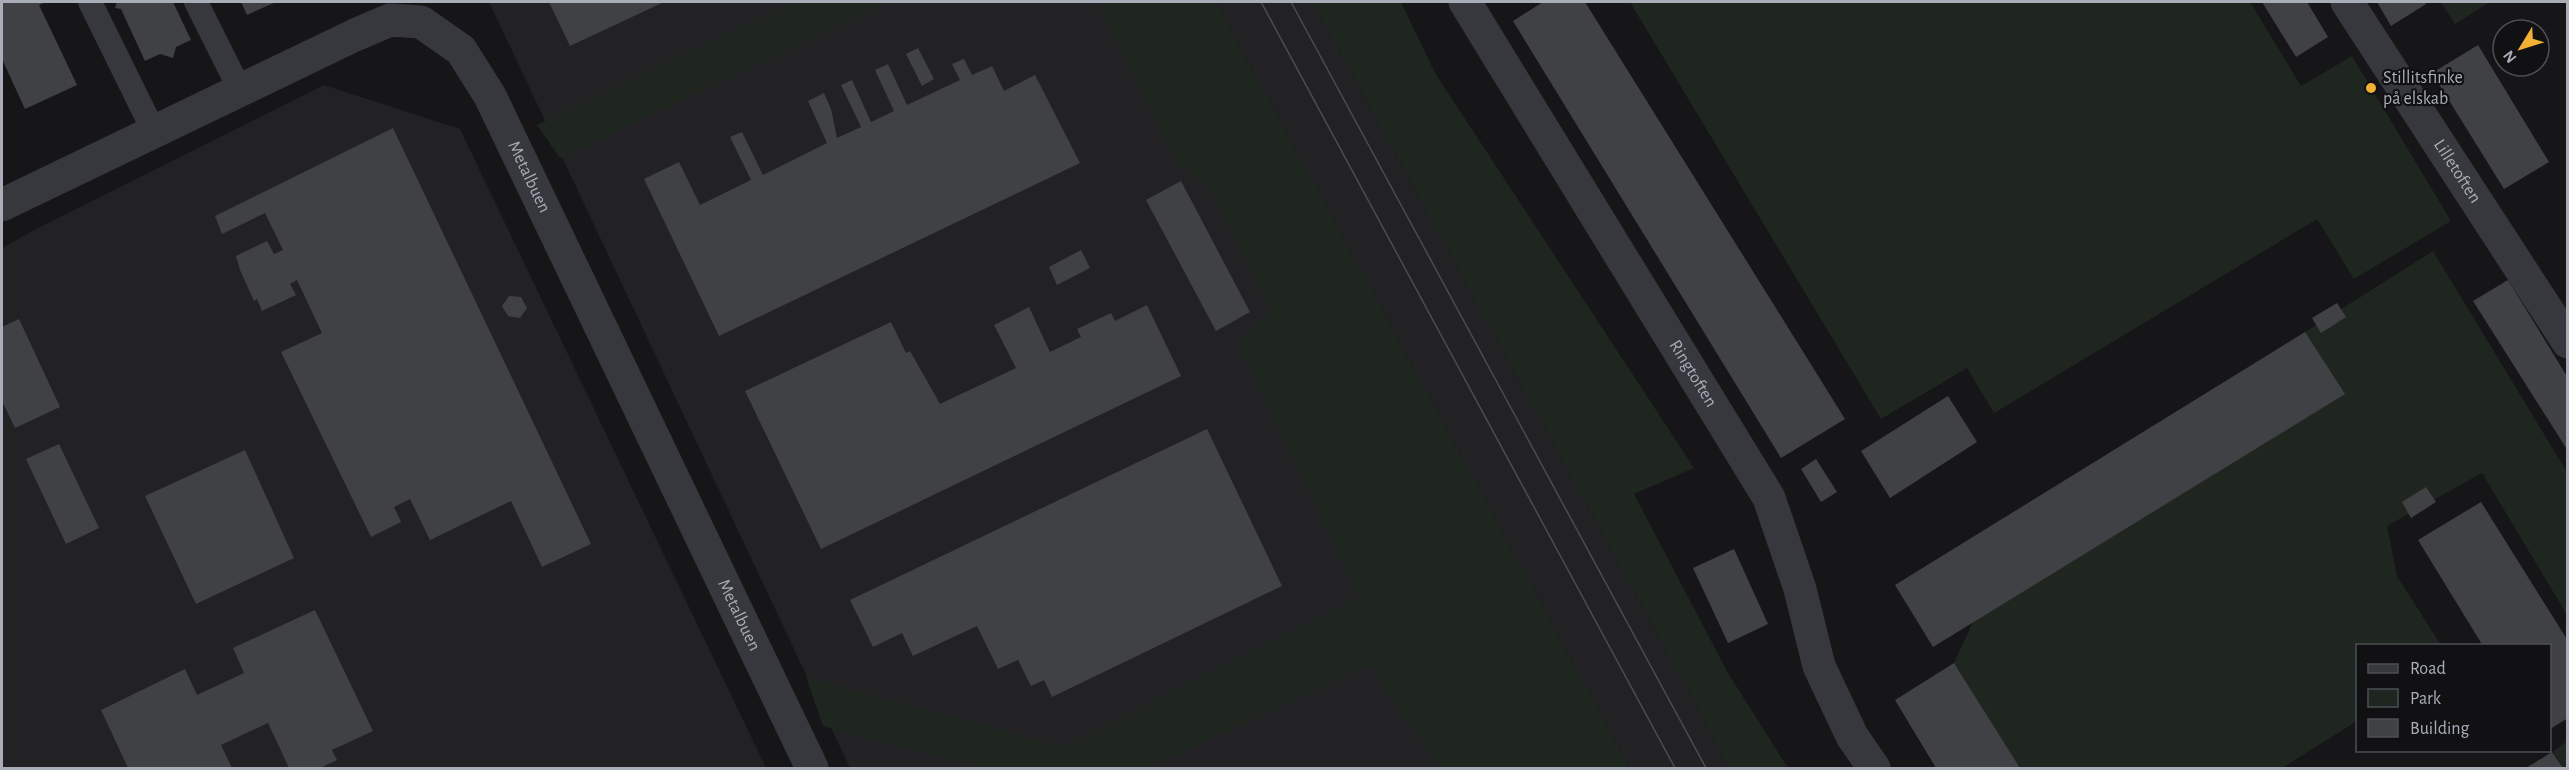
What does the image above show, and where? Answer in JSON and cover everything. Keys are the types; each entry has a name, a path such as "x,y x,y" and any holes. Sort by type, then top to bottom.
{"street":[{"name":"Ringtoften","path":"1465,2 1769,498 1800,589 1819,666 1852,736 1874,768"},
{"name":"Lilletoften","path":"2347,2 2568,342"},
{"name":"Metalbuen","path":"2,205 390,20 421,22 461,50 490,96 812,768"}],"lane":[{"path":"90,2 154,132"},
{"path":"196,2 240,90"}],"shaded area":[{"path":"489,2 1183,2 1588,768 850,768"},
{"path":"1216,2 1313,2 1730,768 1630,768"},
{"path":"324,85 460,129 766,768 2,768 2,248"}],"green space":[{"path":"793,2 889,2 560,158 537,125"},
{"path":"1097,2 1216,2 1630,768 1440,768 1369,665 1149,768 982,768 823,726 806,677 1063,747 1359,597 1237,341 1272,313 1212,191 1174,159"},
{"path":"1313,2 1401,2 1435,73 1694,468 1634,494 1728,673 1788,768 1730,768"},
{"path":"1630,2 2250,2 2301,86 2352,56 2451,221 2354,279 2317,219 1994,413 1967,368 1881,419"},
{"path":"2441,2 2490,2 2455,24"},
{"path":"2433,251 2567,472 2567,615 2482,473 2387,526 2397,576 2440,644 2356,644 2356,722 2282,768 2020,768 1954,663 1973,622 2305,332"},
{"path":"2567,741 2567,768 2563,768 2553,752"}],"building":[{"path":"2,2 46,2 39,5 77,85 25,109 2,59"},
{"path":"117,2 173,2 191,40 176,47 173,58 160,54 145,61 121,9 115,8"},
{"path":"241,2 276,2 247,15"},
{"path":"549,2 664,2 570,46"},
{"path":"1543,2 1585,2 1845,419 1781,458 1513,21"},
{"path":"2262,2 2307,2 2328,37 2296,57"},
{"path":"2377,2 2425,2 2426,4 2391,26"},
{"path":"2478,45 2491,66 2491,78 2498,78 2549,162 2504,189 2432,73"},
{"path":"918,48 934,79 922,86 906,54"},
{"path":"964,59 972,75 992,66 1004,91 1035,75 1080,163 719,336 644,179 679,162 700,205 751,180 730,137 742,132 763,175 827,143 808,101 824,93 831,109 837,138 861,127 841,85 852,80 871,122 894,111 875,70 888,64 907,105 960,80 952,64"},
{"path":"393,128 591,544 542,567 511,501 430,540 410,499 394,507 401,522 371,537 281,352 322,333 297,280 290,284 296,295 262,311 257,299 254,301 236,256 267,241 274,254 283,250 265,213 222,234 215,216"},
{"path":"1181,181 1250,312 1216,331 1146,200"},
{"path":"1081,250 1090,268 1057,285 1049,267"},
{"path":"2508,280 2568,378 2568,451 2473,301"},
{"path":"509,296 521,297 527,308 520,318 508,316 502,306"},
{"path":"2337,303 2346,317 2321,333 2312,318"},
{"path":"1147,305 1181,376 821,549 745,391 891,322 906,353 910,351 940,404 1016,368 994,325 1029,307 1050,352 1081,337 1077,329 1111,313 1115,321"},
{"path":"19,319 60,407 15,428 2,401 2,327"},
{"path":"2305,332 2345,394 1933,647 1895,585"},
{"path":"1948,396 1977,442 1890,498 1861,451"},
{"path":"1207,429 1282,586 1052,697 1044,680 1031,686 1018,660 998,669 977,626 913,656 902,633 873,647 850,600"},
{"path":"59,444 99,528 66,544 26,459"},
{"path":"245,450 294,558 196,604 145,496"},
{"path":"1816,459 1837,492 1821,502 1801,469"},
{"path":"2426,487 2436,502 2411,518 2402,502"},
{"path":"2481,502 2568,641 2568,718 2551,728 2551,644 2482,644 2418,540"},
{"path":"1734,549 1768,624 1728,643 1693,568"},
{"path":"315,610 373,731 332,750 337,760 320,768 289,768 268,723 221,745 232,768 128,768 101,710 185,669 197,695 244,673 233,648"},
{"path":"1954,663 2020,768 1936,768 1895,700"},
{"path":"2552,752 2563,768 2526,768"}],"tram line":[{"path":"1261,2 1675,768"},
{"path":"1291,2 1706,768"}],"place":[{"name":"Stillitsfinke på elskab","path":"2371,88"}]}
